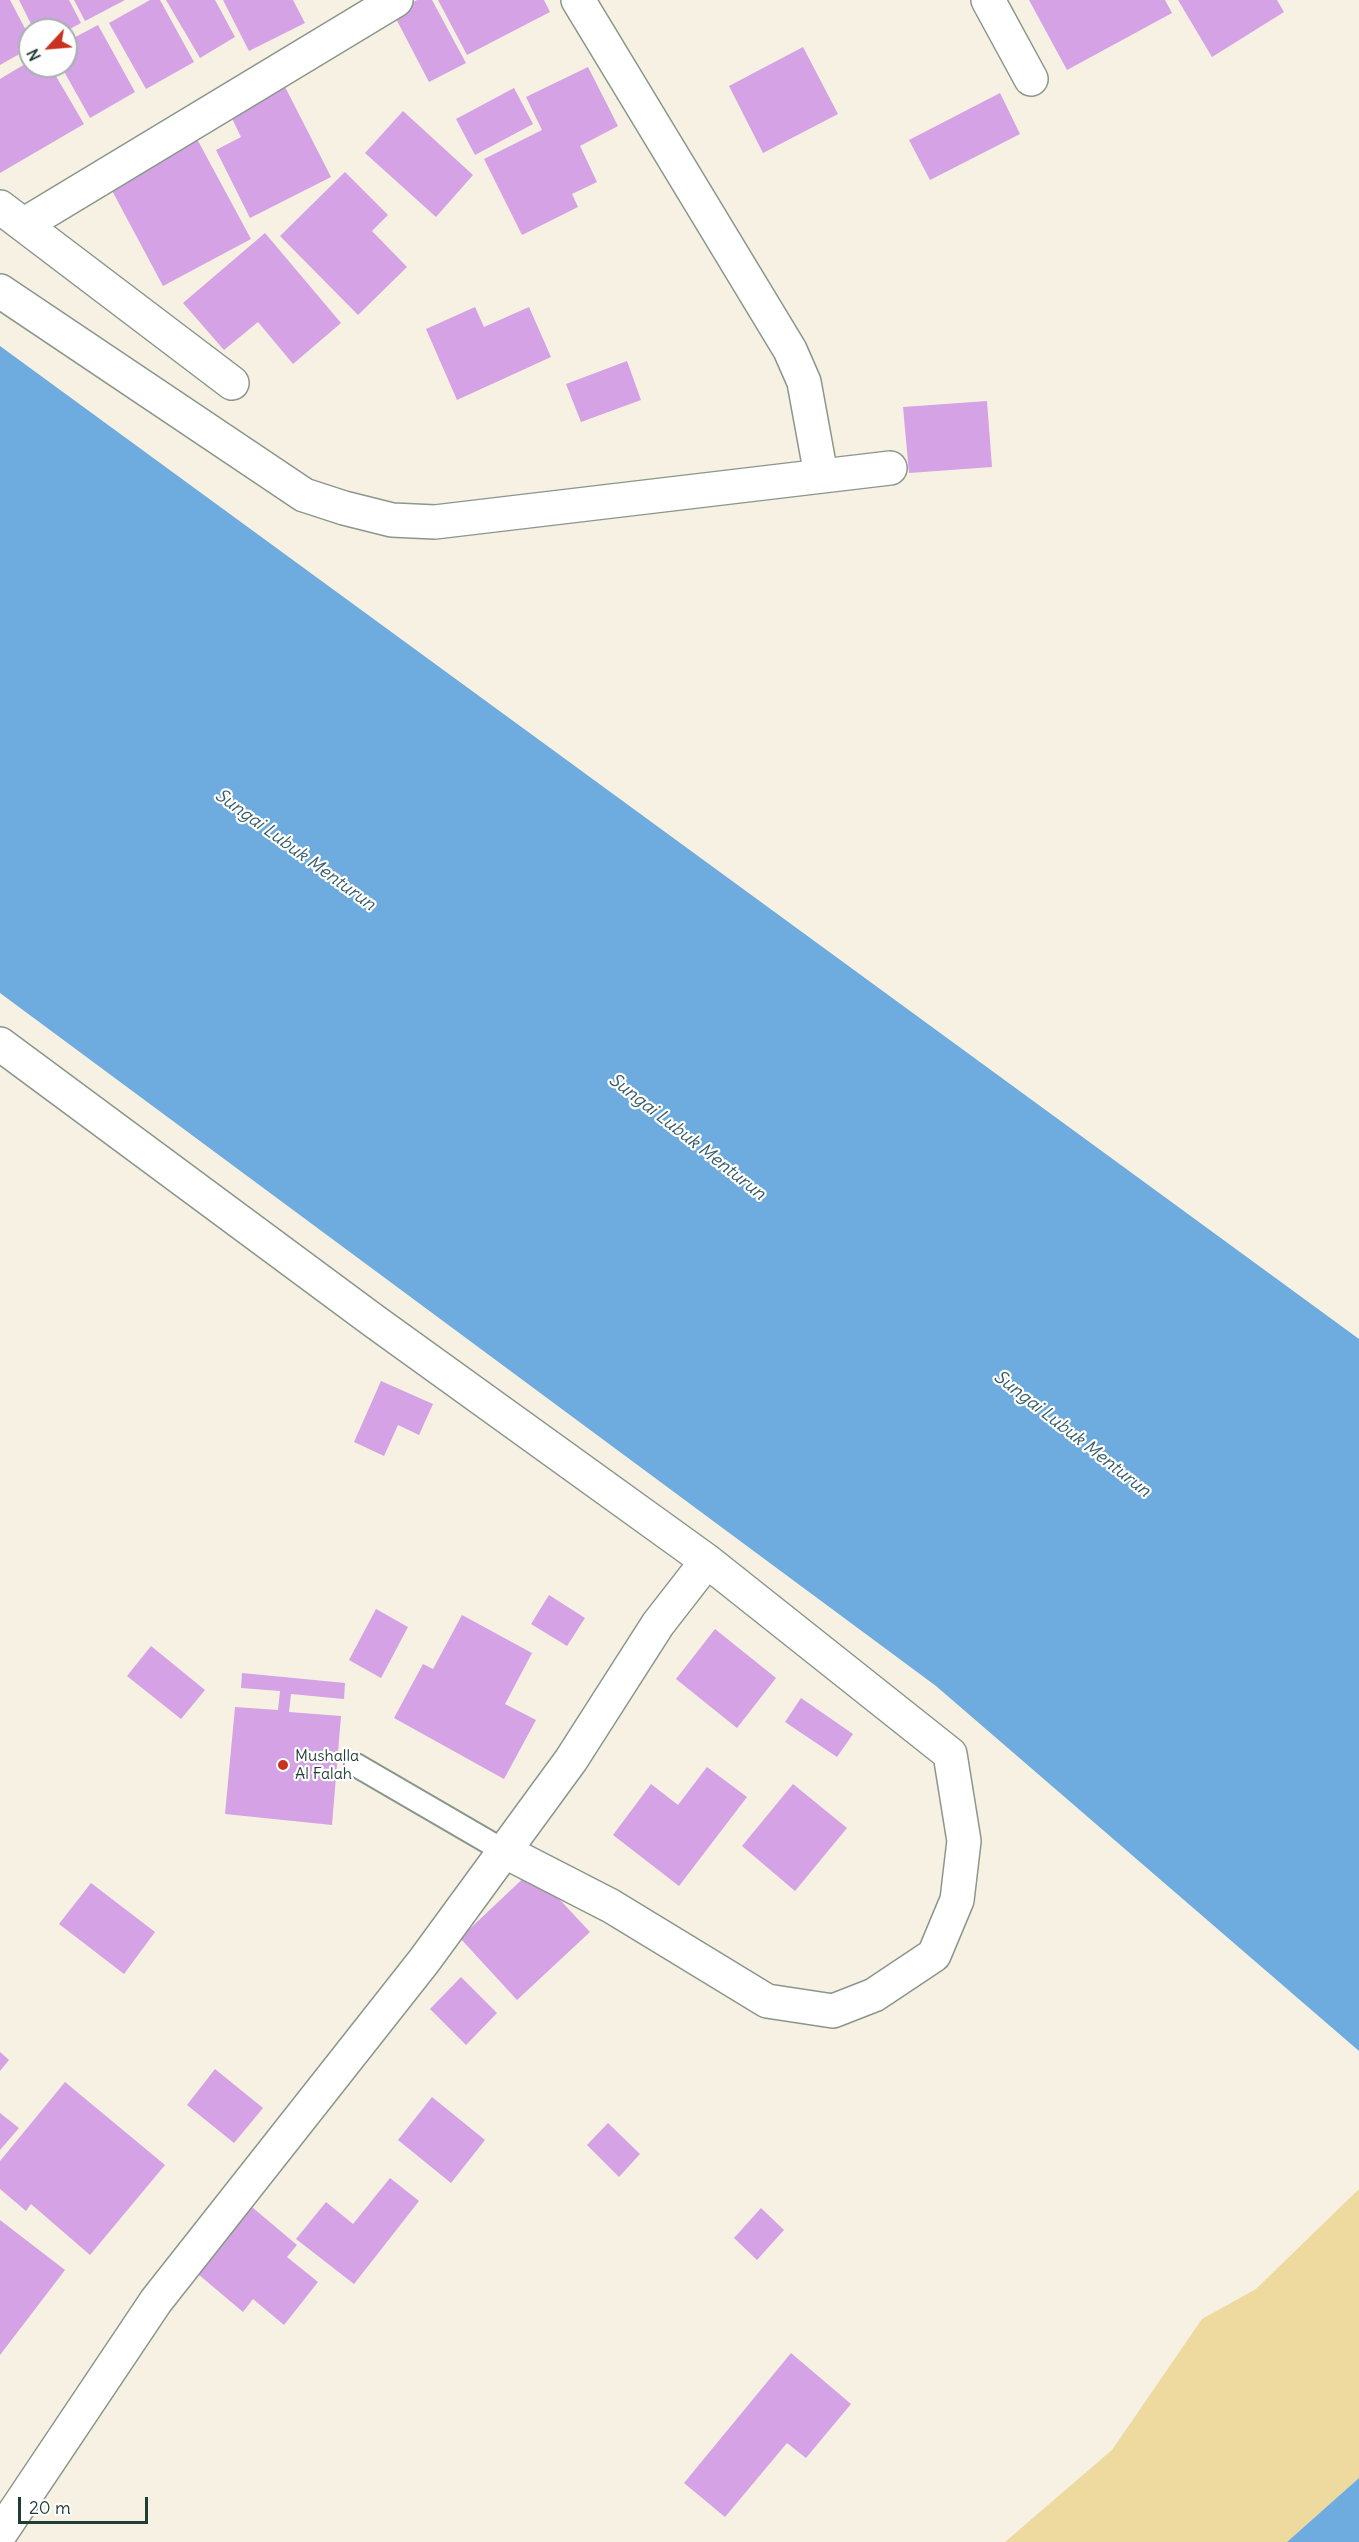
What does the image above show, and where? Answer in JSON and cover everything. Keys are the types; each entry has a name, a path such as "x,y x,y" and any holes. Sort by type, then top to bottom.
{"street":[{"path":"232,383 12,215 396,0"},
{"path":"578,0 790,350 804,382 821,475"},
{"path":"988,0 1031,79"},
{"path":"0,291 304,495 392,520 435,522 890,468"},
{"path":"0,1044 374,1321 706,1561 950,1754 964,1841 957,1900 934,1955 874,1995 833,2011 767,2001 611,1906 504,1851"},
{"path":"0,2534 156,2301 424,1961 571,1760 658,1624 706,1561"}],"lane":[{"path":"356,1765 504,1851"}],"sand":[{"path":"1359,2189 1359,2478 1287,2542 1005,2542 1112,2450 1202,2319 1256,2289"}],"water":[{"name":"Sungai Lubuk Menturun","path":"0,346 1359,1339 1359,2051 936,1686 0,993"},
{"path":"1359,2478 1359,2542 1287,2542"}],"building":[{"path":"0,0 10,0 19,18 18,55 0,65"},
{"path":"19,0 69,0 81,23 78,25 78,18 28,18"},
{"path":"74,0 125,0 85,21"},
{"path":"150,0 160,0 194,62 146,89 109,23"},
{"path":"166,0 215,0 235,37 200,58"},
{"path":"223,0 293,0 305,23 249,51"},
{"path":"417,0 432,0 466,63 429,82 393,13"},
{"path":"438,0 544,0 550,12 467,55"},
{"path":"1029,0 1165,0 1172,13 1067,70"},
{"path":"1178,0 1277,0 1284,12 1212,57"},
{"path":"98,25 135,92 90,118 68,78 78,78 78,36"},
{"path":"803,47 838,114 763,153 729,86"},
{"path":"588,67 618,126 580,146 597,182 572,194 578,207 522,235 484,159 542,130 526,97"},
{"path":"18,68 18,78 57,78 84,124 0,173 0,79"},
{"path":"281,79 331,177 250,218 216,150 241,137 226,106"},
{"path":"514,88 533,124 475,155 456,119"},
{"path":"1000,93 1020,134 930,180 909,140"},
{"path":"403,111 473,175 436,217 365,153"},
{"path":"197,139 251,239 163,286 109,185"},
{"path":"345,172 388,215 372,231 407,267 358,315 280,236"},
{"path":"265,233 341,323 293,364 258,322 224,350 183,303"},
{"path":"475,307 484,327 529,307 551,357 457,400 426,329"},
{"path":"627,361 641,400 581,422 566,384"},
{"path":"987,401 992,467 909,473 903,407"},
{"path":"381,1381 433,1404 419,1435 398,1425 384,1456 354,1442"},
{"path":"549,1595 585,1618 567,1646 531,1624"},
{"path":"376,1609 408,1627 381,1678 349,1660"},
{"path":"462,1615 532,1653 505,1704 536,1720 504,1779 394,1718 423,1664 433,1669"},
{"path":"715,1629 776,1678 737,1728 676,1679"},
{"path":"151,1646 205,1690 181,1719 127,1676"},
{"name":"Mushalla Al Falah","path":"242,1673 345,1683 344,1699 291,1694 289,1712 341,1716 332,1825 225,1814 235,1707 278,1710 280,1691 241,1688"},
{"path":"801,1698 853,1734 837,1757 785,1722"},
{"path":"707,1767 747,1797 679,1886 613,1835 651,1784 678,1805"},
{"path":"793,1784 847,1828 795,1891 742,1846"},
{"path":"532,1870 590,1932 517,2000 460,1938"},
{"path":"91,1883 155,1932 124,1974 59,1924"},
{"path":"461,1977 497,2013 466,2045 430,2009"},
{"path":"0,2052 9,2060 0,2071"},
{"path":"215,2069 263,2108 234,2143 187,2105"},
{"path":"65,2082 165,2165 90,2255 31,2204 26,2211 0,2189 0,2161"},
{"path":"432,2097 485,2140 451,2183 398,2140"},
{"path":"0,2113 19,2128 0,2150"},
{"path":"608,2123 640,2154 619,2177 587,2145"},
{"path":"390,2178 419,2201 354,2284 296,2239 326,2202 353,2224"},
{"path":"246,2202 297,2245 287,2257 318,2282 284,2325 253,2299 243,2312 192,2269"},
{"path":"761,2208 784,2230 757,2260 734,2238"},
{"path":"0,2220 65,2270 0,2355"},
{"path":"791,2353 851,2404 806,2458 787,2443 725,2517 684,2483"}],"place":[{"name":"Mushalla Al Falah","path":"283,1765"}]}
